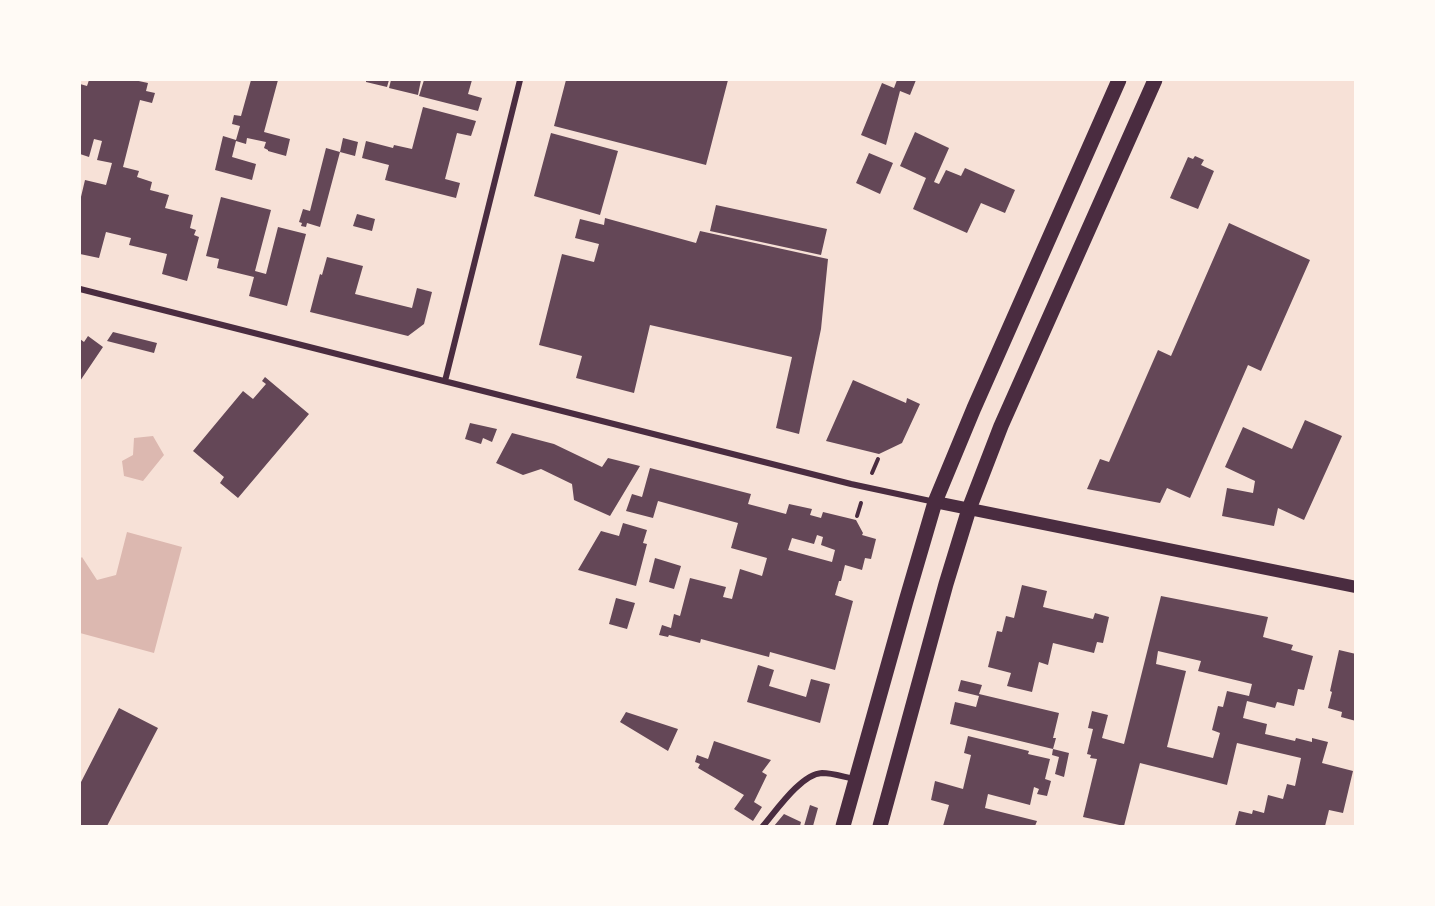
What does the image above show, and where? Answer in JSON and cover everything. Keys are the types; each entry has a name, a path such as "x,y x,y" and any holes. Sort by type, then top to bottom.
{"main road":[{"path":"843,826 935,502 974,408 1119,80"},
{"path":"880,826 946,584 969,509 1001,426 1155,80"},
{"path":"935,502 1356,587"}],"street":[{"path":"445,381 520,80"},
{"path":"80,289 851,484 935,502"},
{"path":"763,826 807,778 820,773 856,779"}],"shaded area":[{"path":"153,436 164,455 143,481 124,476 122,461 133,455 134,438"},
{"path":"127,532 182,547 154,653 80,633 80,559 82,557 97,580 116,575"}],"building":[{"path":"89,80 134,80 148,83 146,91 155,93 152,103 140,100 123,167 139,171 137,177 152,182 150,190 169,195 165,208 193,215 190,228 196,230 194,235 199,237 187,281 162,274 167,254 129,245 131,238 106,232 99,258 80,254 80,201 85,180 106,185 112,163 97,160 102,141 94,139 89,157 80,154 80,84 87,86"},
{"path":"251,80 278,80 264,132 290,139 286,156 268,151 264,148 266,142 247,138 246,144 236,141 232,157 256,164 252,180 215,170 223,136 236,140 240,126 232,124 234,115 241,116"},
{"path":"366,80 389,80 387,87 366,82"},
{"path":"391,80 421,80 418,95 389,88"},
{"path":"424,80 472,80 468,94 482,98 478,111 419,96"},
{"path":"566,80 728,80 706,165 554,126"},
{"path":"897,80 916,80 910,95 900,91 886,145 861,135 882,83 894,88"},
{"path":"423,107 476,121 471,136 457,133 445,179 460,183 456,198 385,180 389,165 362,158 366,141 393,148 394,145 412,149"},
{"path":"915,132 949,148 934,182 939,184 946,170 961,176 965,168 1015,190 1005,213 981,203 967,233 913,209 926,178 900,166"},
{"path":"551,133 618,151 600,215 534,196"},
{"path":"343,138 358,142 355,156 340,152"},
{"path":"326,148 340,152 320,227 307,223 306,227 301,226 302,223 299,222 303,209 310,211"},
{"path":"869,153 893,163 880,194 856,183"},
{"path":"1195,156 1204,160 1201,165 1214,171 1198,209 1170,198 1188,157 1193,159"},
{"path":"221,197 271,210 255,271 266,274 278,227 306,234 287,306 249,296 254,277 217,268 219,259 206,256"},
{"path":"716,205 827,229 821,255 710,231"},
{"path":"357,214 375,219 372,231 353,226"},
{"path":"605,218 696,243 700,231 828,259 821,329 799,434 776,428 792,357 650,325 634,393 576,378 582,356 539,345 562,254 594,262 599,244 575,238 580,219 604,225"},
{"path":"1229,223 1310,260 1261,371 1248,365 1190,498 1167,488 1160,503 1087,489 1100,459 1109,462 1158,350 1171,356"},
{"path":"327,257 363,266 355,294 412,308 417,288 432,292 424,324 408,336 310,312"},
{"path":"113,332 157,343 154,353 107,341"},
{"path":"88,336 103,347 80,381 80,339 84,342"},
{"path":"265,377 309,414 238,498 220,483 224,477 193,451 243,391 253,399 266,384 262,381"},
{"path":"853,380 906,403 907,398 920,404 902,443 879,454 826,441"},
{"path":"1305,420 1342,436 1304,520 1278,508 1274,526 1222,516 1227,488 1253,493 1255,481 1225,467 1243,427 1292,449"},
{"path":"470,423 497,429 492,442 483,438 481,444 465,439"},
{"path":"512,433 554,444 602,467 608,458 640,466 610,516 574,500 572,484 541,469 523,475 496,463"},
{"path":"650,468 751,494 748,504 786,514 789,504 812,509 810,515 821,518 823,512 856,520 862,535 876,539 871,559 865,558 862,570 845,565 841,581 839,581 835,595 853,601 835,670 770,652 769,657 701,639 700,643 669,635 668,637 659,635 662,625 671,628 674,614 680,616 690,578 726,587 723,597 732,599 740,569 762,576 767,558 731,548 738,523 658,501 653,518 626,511 632,494 642,497","holes":["817,535 823,537 821,545 835,550 832,562 788,550 792,538 814,544"]},
{"path":"623,523 647,530 643,543 647,544 636,586 578,570 601,531 619,536"},
{"path":"655,558 681,566 674,589 649,582"},
{"path":"1022,585 1047,591 1043,607 1093,619 1095,613 1109,617 1103,643 1097,642 1094,653 1053,643 1048,665 1039,662 1032,692 1007,686 1011,673 988,667 997,631 1002,632 1006,616 1014,618"},
{"path":"1161,596 1268,617 1263,637 1293,645 1291,650 1313,656 1304,690 1298,689 1294,706 1277,702 1275,708 1247,701 1243,718 1267,724 1265,734 1295,741 1296,738 1312,742 1312,738 1328,742 1322,763 1353,771 1343,813 1329,810 1325,826 1235,826 1239,811 1252,814 1253,810 1264,813 1268,795 1283,799 1287,784 1295,786 1301,758 1237,743 1227,785 1140,763 1124,826 1083,817 1097,759 1090,758 1091,755 1087,754 1093,729 1088,728 1092,711 1108,715 1102,738 1124,744","holes":["1158,651 1201,661 1198,671 1252,684 1249,696 1227,691 1223,707 1218,706 1212,730 1220,733 1213,758 1167,747 1186,671 1156,664"]},
{"path":"616,598 635,603 627,629 609,624"},
{"path":"1339,650 1356,654 1356,721 1341,717 1342,712 1328,708"},
{"path":"758,665 774,670 769,686 806,697 811,679 830,684 820,723 747,702"},
{"path":"961,680 982,685 979,694 1059,713 1053,738 1056,738 1053,749 950,724 955,702 976,707 979,696 958,691"},
{"path":"119,708 158,728 107,826 80,826 80,784"},
{"path":"626,712 678,729 668,751 620,722"},
{"path":"968,736 1029,751 1028,754 1050,759 1045,779 1051,781 1047,796 1037,794 1039,789 1034,787 1030,805 988,794 985,808 1037,821 1035,826 943,826 949,805 931,800 935,781 963,789 971,755 964,753"},
{"path":"714,741 771,760 762,772 767,775 754,802 762,807 753,821 734,809 744,795 698,768 700,764 695,762 697,755 708,759"},
{"path":"1053,749 1069,753 1064,777 1055,774 1059,757 1052,755"},
{"path":"810,805 818,808 813,826 804,826"},
{"path":"784,814 801,822 800,826 774,826"}]}
